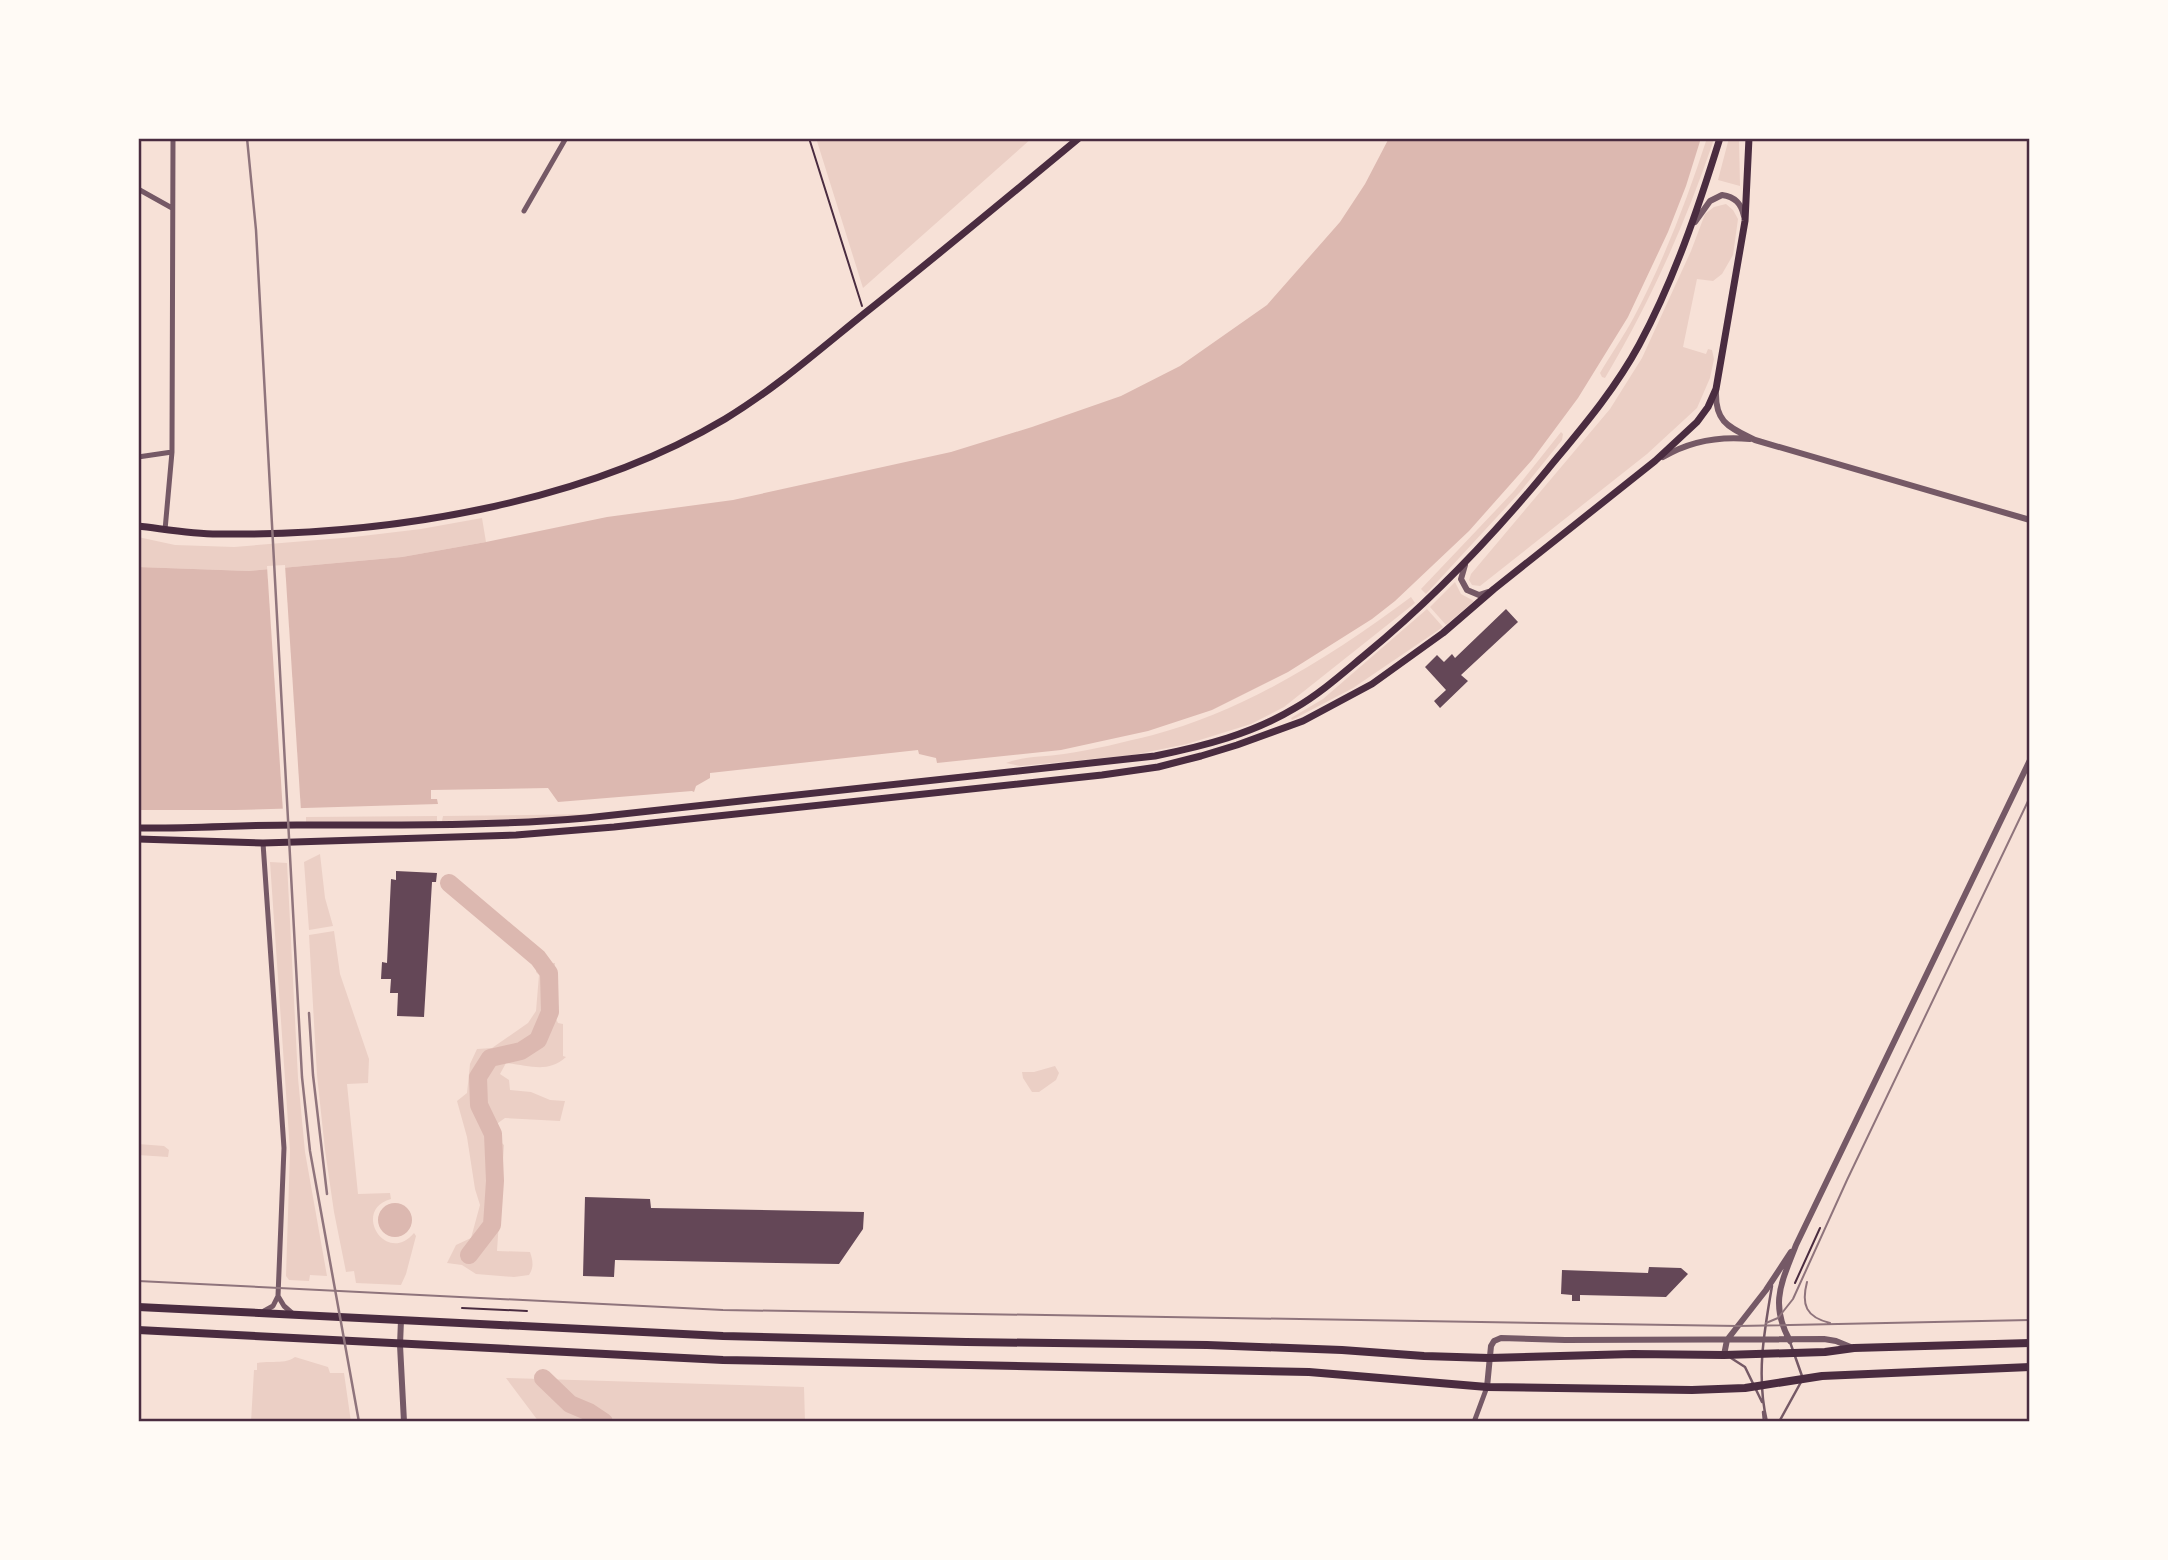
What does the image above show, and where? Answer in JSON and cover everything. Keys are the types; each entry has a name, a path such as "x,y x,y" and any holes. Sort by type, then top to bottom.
{"main road":[{"path":"138,526 216,534 356,528 452,514 532,496 580,483 647,459 726,418 783,380 1079,138"},
{"path":"138,828 192,829 306,824 448,825 586,818 1155,756 1198,747 1254,729 1294,709 1320,692 1390,634 1465,565 1522,501 1609,394 1639,345 1660,302 1690,230 1720,138"},
{"path":"138,839 306,842 516,835 614,827 1088,776 1158,766 1201,757 1280,730 1362,690 1403,663 1656,461 1697,422 1716,389 1745,221 1749,138"},
{"path":"138,1307 723,1336 1207,1345 1489,1358 1762,1354 1853,1348 2030,1343"},
{"path":"138,1330 723,1360 1297,1372 1487,1387 1692,1390 1903,1371 2030,1367"}],"street":[{"path":"165,530 172,452 173,138"},
{"path":"524,211 566,138"},
{"path":"138,189 173,208"},
{"path":"1690,230 1710,201 1722,195 1735,198 1745,221"},
{"path":"1716,389 1716,406 1722,421 1755,440 2030,520"},
{"path":"1656,461 1694,442 1723,438 1755,440"},
{"path":"138,457 172,452"},
{"path":"1465,565 1461,579 1467,590 1479,595 1494,589"},
{"path":"1790,1341 1779,1317 1779,1294 1796,1245 2030,760"},
{"path":"260,1313 273,1306 278,1296 284,1148 263,843"},
{"path":"1724,1355 1727,1340 1796,1245"},
{"path":"278,1296 284,1306 295,1315"},
{"path":"401,1320 404,1422"},
{"path":"1474,1422 1487,1387 1489,1358 1494,1341 1502,1338 1836,1341 1853,1348"}],"lane":[{"path":"1765,1422 1758,1385 1773,1278"},
{"path":"1779,1422 1803,1378 1790,1341"},
{"path":"1724,1355 1745,1367 1758,1385"}],"path":[{"path":"809,138 864,314"},
{"path":"1795,1283 1820,1228"},
{"path":"462,1308 527,1311"}],"shaded area":[{"path":"816,138 1032,138 863,288"},
{"path":"1389,138 1701,138 1668,232 1628,317 1578,398 1532,460 1469,531 1395,601 1372,619 1288,672 1212,710 1148,731 1061,750 937,763 936,758 919,754 918,750 710,773 710,778 696,786 694,792 558,802 548,788 431,790 431,799 437,799 438,804 138,810 138,567 249,571 402,557 607,517 733,500 951,452 1032,427 1121,396 1180,366 1267,305 1340,222 1365,184"},
{"path":"1707,138 1714,138 1677,235 1636,322 1605,378 1602,377 1600,373 1634,317 1665,252"},
{"path":"1729,138 1739,138 1740,186 1718,180"},
{"path":"1726,204 1738,219 1733,255 1722,274 1713,281 1697,279 1683,347 1706,354 1708,349 1712,350 1714,359 1710,378 1697,408 1647,454 1480,586 1472,585 1469,580 1471,574 1610,409 1642,358 1705,214 1714,207"},
{"path":"1561,432 1562,440 1520,492 1426,594 1421,589 1514,491"},
{"path":"482,518 486,542 402,557 249,571 138,567 138,537 175,545 234,547 354,537"},
{"path":"1455,582 1461,594 1474,601 1446,625 1430,607"},
{"path":"1411,597 1415,603 1284,707 1251,724 1187,744 1133,755 1020,766 1006,763 1086,750 1153,735 1222,711 1320,660"},
{"path":"1427,609 1443,627 1353,688 1292,720 1291,718 1323,699"},
{"path":"599,814 562,818 442,821 443,816"},
{"path":"437,816 437,821 306,822 306,817"},
{"path":"320,854 325,898 333,926 309,930 304,862"},
{"path":"270,862 287,863 298,1078 305,1152 327,1276 310,1275 309,1281 289,1280 286,1276 290,1151"},
{"path":"500,924 549,963 555,963 551,1008 558,1023 563,1024 563,1056 566,1057 545,1067 506,1063 500,1074 509,1080 510,1090 531,1092 550,1100 565,1101 560,1121 505,1118 498,1123 497,1139 504,1145 497,1251 530,1252 532,1261 529,1275 514,1277 476,1274 462,1265 447,1263 456,1245 471,1238 480,1205 457,1101 467,1093 470,1064 477,1049 492,1048 528,1023 536,1011 539,975 536,972 536,963 494,932 495,926"},
{"path":"334,931 340,974 369,1059 368,1083 347,1084 358,1194 390,1193 391,1199 379,1205 374,1214 373,1223 384,1240 393,1243 403,1241 414,1233 416,1236 401,1285 356,1283 354,1271 346,1272 334,1212 317,1075 309,935"},
{"path":"1055,1066 1059,1073 1056,1080 1039,1092 1032,1092 1022,1072 1034,1072"},
{"path":"138,1144 164,1146 169,1150 168,1157 138,1155"},
{"path":"395,1203 407,1208 412,1220 407,1232 395,1237 383,1232 378,1220 383,1208"},
{"path":"295,1357 328,1367 330,1373 344,1373 351,1422 251,1422 254,1370 257,1370 257,1363 286,1361"},
{"path":"506,1378 804,1387 805,1422 539,1422"}],"pier":[{"path":"285,565 301,811 283,812 267,566"}],"building":[{"path":"1506,609 1518,622 1461,675 1468,681 1440,708 1434,701 1446,690 1425,667 1437,655 1444,662 1452,654 1455,658"},
{"path":"396,871 437,873 436,882 432,882 424,1017 397,1016 398,993 390,993 391,979 381,979 382,962 387,963 391,879 396,880"},
{"path":"585,1197 650,1199 651,1208 864,1212 863,1229 839,1264 615,1260 614,1277 583,1276"},
{"path":"1649,1267 1681,1268 1688,1274 1666,1297 1580,1295 1580,1301 1572,1301 1572,1295 1561,1294 1562,1270 1648,1273"}],"waterway":[{"path":"449,883 538,958 549,973 550,1012 538,1040 521,1051 490,1058 478,1077 479,1105 493,1134 495,1181 492,1225 469,1255"},
{"path":"543,1378 570,1404 604,1422"}],"tram line":[{"path":"1766,1323 1778,1318 1793,1299 2030,797"},
{"path":"138,1281 723,1310 1738,1326 2030,1320"},
{"path":"1807,1282 1807,1309 1815,1317 1830,1323"}],"railway":[{"path":"247,138 256,230 302,1077 310,1151 359,1422"},
{"path":"309,1013 313,1075 327,1194"}]}
